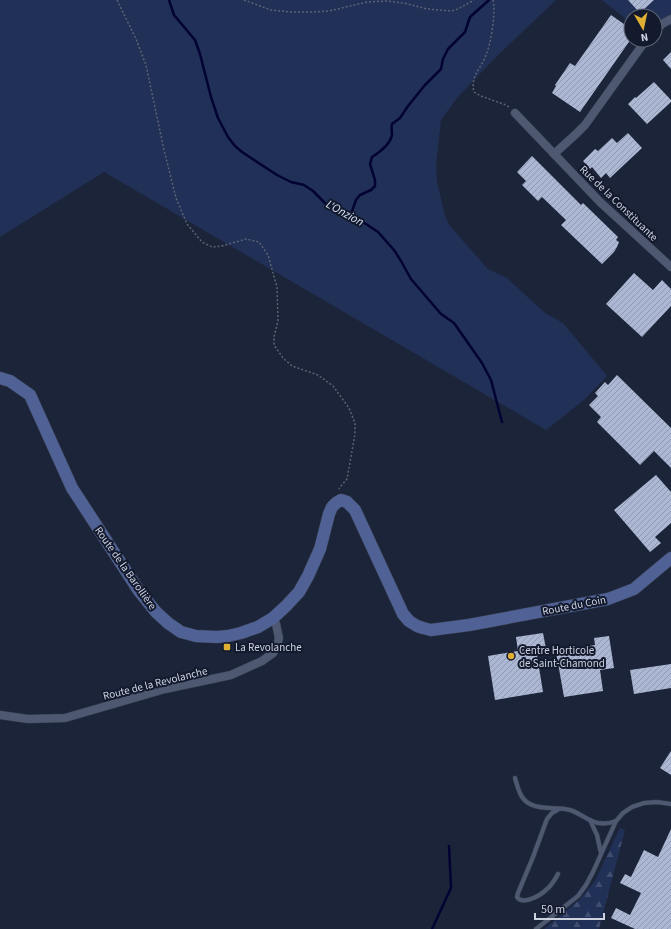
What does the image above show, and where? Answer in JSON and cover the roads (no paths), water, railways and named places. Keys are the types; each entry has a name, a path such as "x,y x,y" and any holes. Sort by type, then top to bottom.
{"main road":[{"name":"Route de la Barollière","path":"0,378 10,381 30,395 72,488 139,591 168,624 181,632 196,636 217,637 241,633 258,627 272,618 299,592 320,549 332,507 341,500 347,502 355,510 403,614 409,621 417,626 431,630 466,625"},
{"name":"Route du Coin","path":"466,625 608,599 634,589 671,558"}],"street":[{"path":"554,154 586,125 640,48"},
{"name":"Rue de la Constituante","path":"515,113 600,202 671,267"},
{"name":"Route de la Revolanche","path":"0,716 28,719 65,718 165,689 231,675 262,661 273,653 279,638 276,624 272,618"}],"lane":[{"path":"515,778 519,793 524,800 530,804 540,808 568,809 596,823 616,821"},
{"path":"536,929 578,896 593,872 616,821 623,813 632,807 644,803 657,802 671,804"},
{"path":"558,874 553,883 544,892 532,899 523,901 519,900 517,897 547,819 552,813 559,809"},
{"path":"590,820 597,835 602,854"}],"waterway":[{"name":"L'Onzion","path":"169,0 174,15 195,40 218,118 228,137 235,146 277,175 291,182 304,185 331,207 351,214 378,232 394,250 411,279 441,314 454,323 482,363 491,380 502,422"},
{"path":"351,214 356,200 360,195 371,190 375,186 375,180 370,164 372,157 387,145 391,139 392,124 400,118 425,85 441,69 443,59 448,49 465,32 470,17 489,0"},
{"name":"L'Onzion","path":"432,929 451,888 449,846"}],"place":[{"name":"La Revolanche","path":"227,647"},
{"name":"Centre Horticole de Saint-Chamond","path":"511,656"}]}
